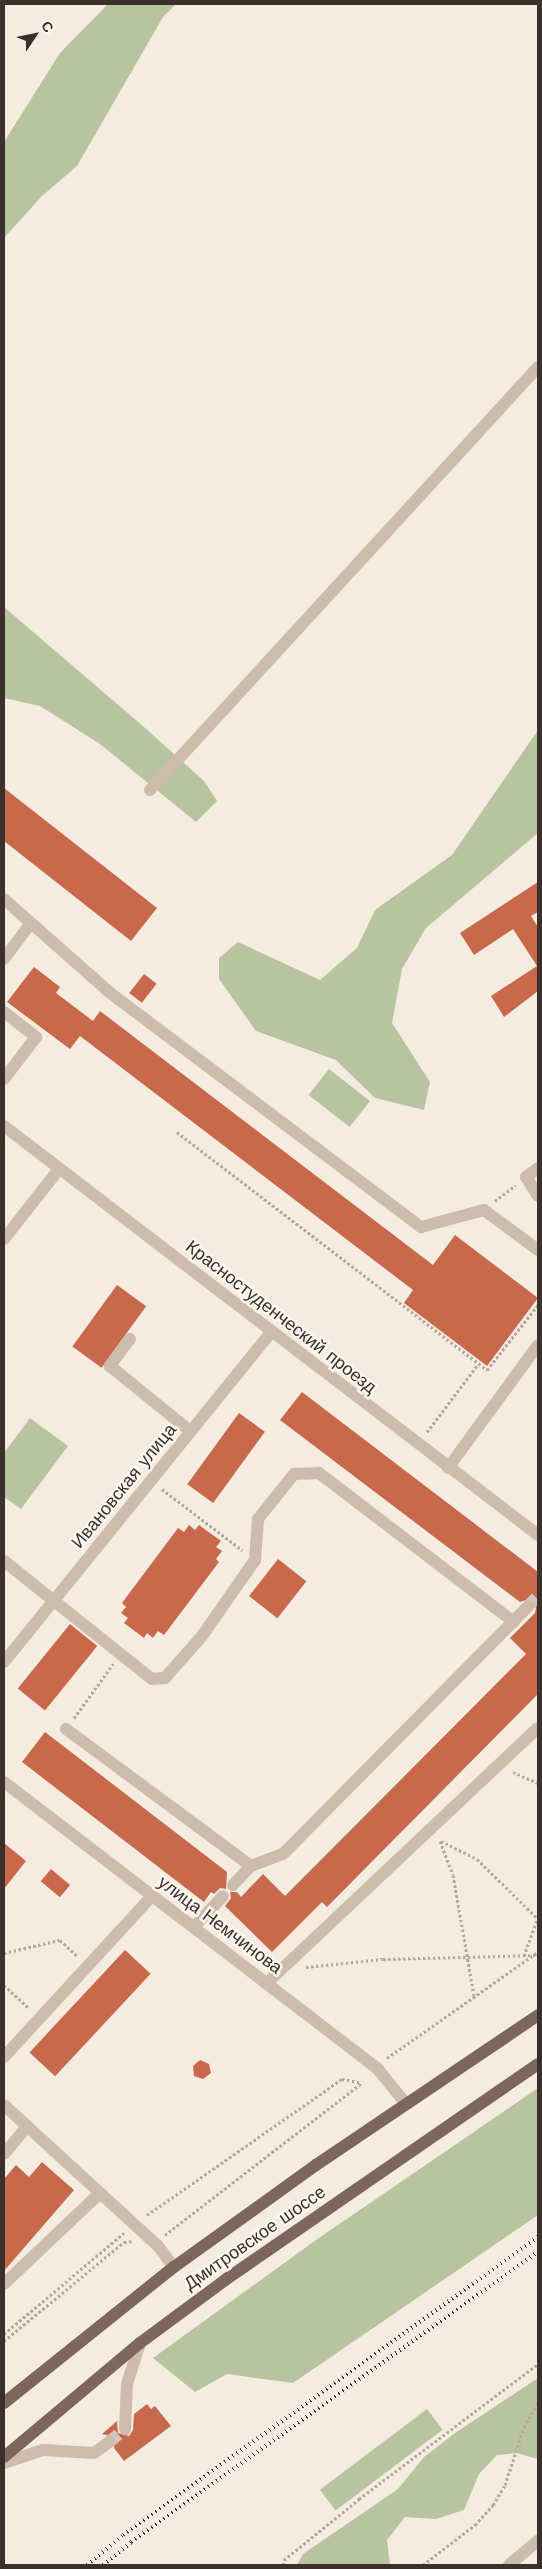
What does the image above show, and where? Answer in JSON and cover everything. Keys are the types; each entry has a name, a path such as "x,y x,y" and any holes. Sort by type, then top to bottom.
{"main road":[{"name":"Дмитровское шоссе","path":"4,2404 174,2268 406,2104 538,2015"},
{"name":"Дмитровское шоссе","path":"4,2457 140,2343 339,2200 538,2064"}],"street":[{"path":"150,790 538,367"},
{"path":"4,899 110,992 421,1227 484,1210 538,1250"},
{"path":"4,959 31,923"},
{"path":"4,1012 36,1037 4,1078"},
{"name":"Красностуденческий проезд","path":"4,1126 448,1468 538,1535"},
{"path":"538,1168 526,1177 538,1196"},
{"path":"4,1239 59,1169"},
{"name":"Ивановская улица","path":"4,1662 271,1332"},
{"path":"130,1340 110,1366 190,1431"},
{"path":"448,1468 538,1345"},
{"path":"4,1561 152,1679 165,1678 202,1636 254,1560 258,1519 294,1474 319,1473 514,1622"},
{"path":"233,1885 252,1866 283,1854 528,1606"},
{"path":"267,1983 538,1728"},
{"path":"66,1729 252,1866"},
{"name":"улица Немчинова","path":"4,1782 377,2068 406,2104"},
{"path":"4,2057 152,1896"},
{"path":"194,1927 223,1896"},
{"path":"4,2105 149,2239 174,2268"},
{"path":"4,2154 27,2127"},
{"path":"4,2284 99,2194"},
{"path":"125,2429 127,2384 140,2343"},
{"path":"4,2463 43,2450 94,2453 109,2442"},
{"path":"509,2565 538,2541"}],"path":[{"path":"177,1132 487,1370 538,1305"},
{"path":"484,1210 526,1177"},
{"path":"427,1433 478,1364"},
{"path":"151,1480 254,1560"},
{"path":"66,1729 121,1654"},
{"path":"499,1766 538,1784"},
{"path":"430,1830 440,1840 477,1859 538,1918 524,1956"},
{"path":"440,1840 452,1875 474,1995"},
{"path":"4,1953 60,1940 88,1966"},
{"path":"281,1970 383,1960 524,1956 536,1954"},
{"path":"385,2060 474,1995 536,1954"},
{"path":"4,1985 40,2018"},
{"path":"4,2334 133,2225 342,2079 362,2083 162,2237 124,2242 4,2341"},
{"path":"284,2565 284,2560 358,2498 538,2364"},
{"path":"424,2565 475,2526 493,2505 505,2485 524,2427 538,2403"}],"green space":[{"path":"108,4 176,4 163,17 77,166 42,196 4,238 4,142 60,53"},
{"path":"4,607 204,781 217,801 196,822 100,744 40,706 4,698"},
{"path":"538,730 538,833 426,928 402,969 392,1023 430,1082 424,1110 375,1098 336,1060 256,1031 219,979 219,958 238,942 320,980 357,948 375,910 452,855"},
{"path":"329,1069 370,1101 350,1127 309,1095"},
{"path":"30,1418 68,1446 21,1509 4,1497 4,1453"},
{"path":"538,2088 538,2215 293,2383 227,2374 195,2392 153,2358 316,2240"},
{"path":"538,2378 538,2459 517,2453 497,2455 479,2474 464,2510 436,2519 405,2517 387,2540 390,2565 297,2565 303,2554 398,2489 424,2457 455,2433"},
{"path":"427,2409 443,2430 336,2510 320,2490"}],"building":[{"path":"4,788 157,908 131,941 4,841"},
{"path":"538,882 538,912 531,916 538,927 538,991 504,1017 491,996 537,966 513,929 474,955 460,933"},
{"path":"34,967 60,987 56,993 93,1021 100,1011 433,1265 455,1235 538,1298 487,1366 404,1303 413,1290 80,1036 70,1049 7,1002"},
{"path":"144,974 157,984 142,1003 129,993"},
{"path":"117,1285 146,1306 101,1368 72,1346"},
{"path":"302,1392 538,1572 538,1694 327,1907 322,1902 272,1952 225,1906 231,1898 230,1892 237,1892 241,1897 263,1874 285,1896 526,1654 510,1638 535,1613 536,1608 531,1598 520,1602 280,1420"},
{"path":"239,1413 265,1432 213,1503 187,1484"},
{"path":"189,1525 195,1530 199,1525 221,1541 216,1547 222,1551 216,1559 219,1562 164,1635 158,1631 153,1638 147,1633 144,1638 124,1623 128,1618 121,1613 126,1607 122,1603 178,1528 184,1532"},
{"path":"278,1559 306,1581 277,1618 249,1596"},
{"path":"70,1624 97,1646 45,1711 18,1689"},
{"path":"45,1732 227,1872 226,1889 220,1888 214,1894 211,1892 204,1902 22,1762"},
{"path":"4,1843 26,1861 4,1889"},
{"path":"51,1869 70,1885 60,1897 41,1881"},
{"path":"125,1950 151,1974 55,2076 30,2052"},
{"path":"200,2060 209,2064 211,2073 203,2079 194,2076 193,2066"},
{"path":"42,2162 74,2190 4,2271 4,2179 16,2165 29,2177"},
{"path":"147,2404 151,2409 155,2406 171,2426 124,2461 114,2448 115,2437 102,2434 117,2421 118,2433 129,2436 133,2430 134,2414"}],"tunnel":[{"path":"528,1606 538,1596"},
{"path":"109,2442 125,2429"}],"railway":[{"path":"87,2565 123,2535 538,2237"},
{"path":"103,2565 131,2542 538,2252"}]}
